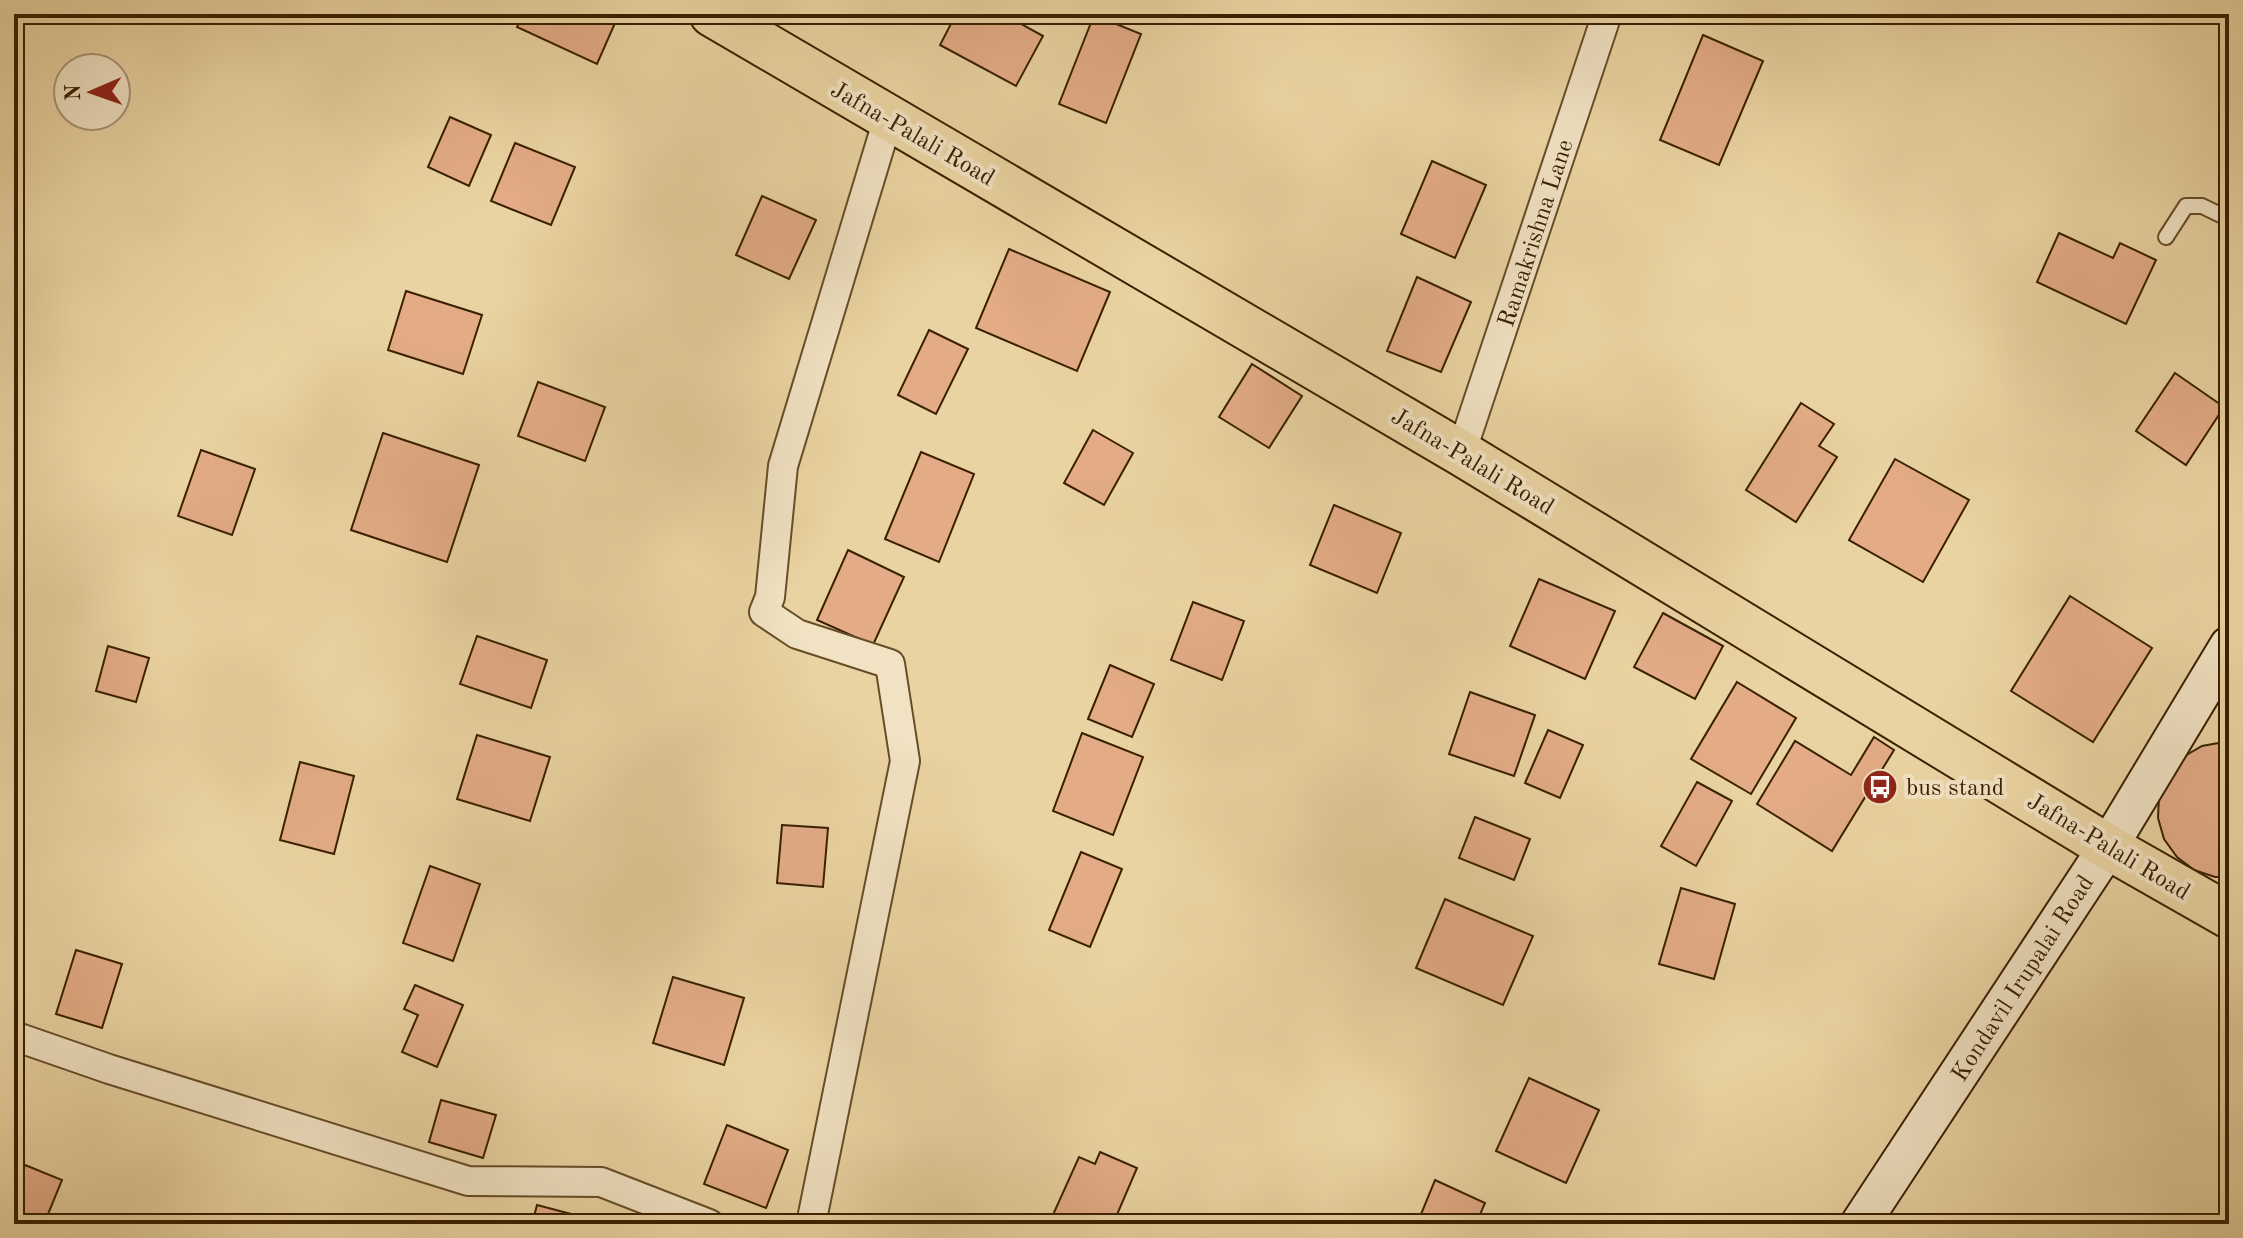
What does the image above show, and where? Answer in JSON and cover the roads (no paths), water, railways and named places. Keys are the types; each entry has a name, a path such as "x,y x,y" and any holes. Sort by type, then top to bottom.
{"main road":[{"name":"Jafna-Palali Road","path":"712,14 1461,453 2108,847 2229,916"}],"street":[{"name":"Ramakrishna Lane","path":"1461,453 1607,14"},
{"path":"811,1224 905,761 890,664 797,634 764,612 770,597 783,466 888,119"},
{"name":"Kondavil Irupalai Road","path":"1860,1224 2108,847 2229,646"},
{"path":"14,1036 109,1069 468,1181 601,1182 709,1224"}],"lane":[{"path":"2166,237 2186,206 2202,206 2229,219"}],"place":[{"name":"bus stand","path":"1880,787"}]}
